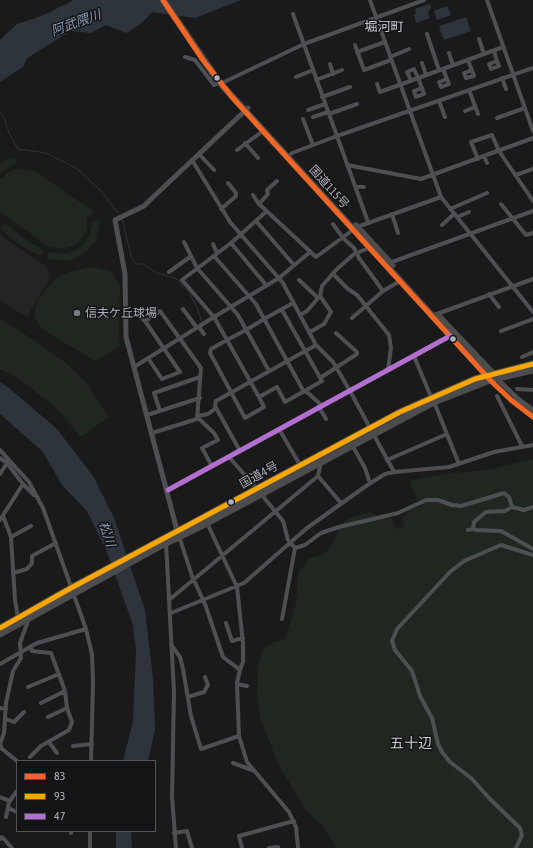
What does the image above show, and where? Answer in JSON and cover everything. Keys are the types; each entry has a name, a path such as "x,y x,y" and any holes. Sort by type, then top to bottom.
{"highway":[{"name":"国道115号","path":"163,0 222,82 491,376"},
{"name":"国道115号","path":"168,0 197,48"},
{"name":"国道115号","path":"247,110 263,131 288,155"},
{"name":"国道115号","path":"355,229 369,248 388,264 400,281 434,315 450,336 491,376"},
{"path":"491,376 533,364"},
{"path":"491,376 533,370"},
{"name":"国道4号","path":"178,534 207,523 300,465 372,431 432,400 491,376"},
{"name":"国道4号","path":"0,628 259,491 321,462 352,445 372,431"},
{"name":"国道4号","path":"0,634 73,590"}],"street":[{"path":"370,0 441,197 533,312"},
{"path":"186,57 195,60 214,85 304,44 424,0"},
{"path":"487,0 533,131"},
{"path":"293,14 368,222"},
{"path":"427,34 441,69 447,79"},
{"path":"479,39 484,54"},
{"path":"358,52 385,42"},
{"path":"355,44 364,70 391,59 409,49"},
{"path":"377,84 380,92 503,47"},
{"path":"494,51 497,61"},
{"path":"448,53 453,65"},
{"path":"468,60 472,70"},
{"path":"422,63 426,75"},
{"path":"330,64 333,74"},
{"path":"288,155 337,136 533,68"},
{"path":"411,80 408,72 414,69 422,88"},
{"path":"296,77 313,70"},
{"path":"316,80 342,70"},
{"path":"502,78 506,89"},
{"path":"322,97 350,87"},
{"path":"469,90 478,114"},
{"path":"439,101 445,118"},
{"path":"308,110 325,104"},
{"path":"313,117 357,104"},
{"path":"465,111 475,107"},
{"path":"497,118 525,108"},
{"path":"240,670 224,657 178,534 168,490 126,337 125,274 115,220 144,206 247,110"},
{"path":"303,119 313,145"},
{"path":"237,150 263,131"},
{"path":"478,159 471,142 492,135 499,151 533,201"},
{"path":"347,165 421,179 533,138"},
{"path":"245,143 258,158"},
{"path":"199,154 214,170"},
{"path":"484,156 487,163"},
{"path":"192,160 221,209 240,234 279,278 310,332 316,346 336,368 350,391 394,472"},
{"path":"516,175 533,169"},
{"path":"259,204 268,194 267,190 277,181"},
{"path":"221,209 236,196 228,183"},
{"path":"355,187 364,187"},
{"path":"450,209 487,193"},
{"path":"253,195 259,204 316,257 355,229 368,222 441,197"},
{"path":"501,204 526,236 533,232"},
{"path":"267,211 231,243 182,280 214,317 227,340 250,382 259,397 264,407 245,418 210,353 211,349 227,340 246,330 264,319 282,310 293,303"},
{"path":"388,264 533,211"},
{"path":"442,225 456,216 469,212"},
{"path":"392,214 398,233"},
{"path":"256,221 294,265"},
{"path":"333,224 343,238 354,248 383,291"},
{"path":"184,242 190,257 197,268 231,307 269,371"},
{"path":"231,243 266,284"},
{"path":"213,244 215,255 256,304 287,362 305,391 320,406 326,419"},
{"path":"300,315 307,311 319,297 322,286 345,261 369,248"},
{"path":"134,367 266,284 279,278 310,252"},
{"path":"169,272 190,257"},
{"path":"333,274 348,289 357,295 389,335 391,348 388,370"},
{"path":"434,315 533,279"},
{"path":"299,280 319,297 331,312 324,324 310,332"},
{"path":"352,318 383,291 400,281"},
{"path":"489,294 499,307"},
{"path":"183,309 204,334"},
{"path":"259,397 277,387 285,402 322,381 282,310"},
{"path":"145,321 160,311 200,366 200,398 198,417"},
{"path":"134,312 145,321 180,372 162,379 148,358"},
{"path":"501,331 533,319"},
{"path":"320,378 357,352 336,333"},
{"path":"168,490 450,336"},
{"path":"240,451 215,406 216,401 316,346"},
{"path":"522,357 533,352"},
{"path":"414,356 459,464"},
{"path":"491,376 533,410"},
{"path":"491,376 515,404 533,417"},
{"path":"160,411 154,393 200,377"},
{"path":"517,390 533,390"},
{"path":"497,396 522,446"},
{"path":"147,415 200,398"},
{"path":"152,434 208,414 216,408"},
{"path":"198,417 214,432 218,440 202,448 212,466"},
{"path":"279,429 300,465"},
{"path":"388,460 447,434"},
{"path":"352,445 365,468 370,483"},
{"path":"170,613 237,587 253,577 307,528 370,483 394,472 459,464 494,452 533,445"},
{"path":"0,450 21,472 49,521 86,629 92,654 93,668 91,760"},
{"path":"229,457 283,521 288,540 295,548"},
{"path":"0,458 7,463 23,484 36,497"},
{"path":"169,600 318,476 321,462"},
{"path":"0,474 7,463"},
{"path":"318,476 341,504"},
{"path":"18,618 11,538 2,515 23,484"},
{"path":"295,548 304,545 321,533 339,527 398,513 426,500 438,500 452,505 461,506 504,493 509,497 512,507"},
{"path":"533,507 524,510 512,507 506,510 486,512 474,522 471,529 502,532 533,549"},
{"path":"207,523 237,587 243,638 243,662 237,684 239,736 246,762 280,800 294,821 298,848"},
{"path":"11,538 31,526"},
{"path":"163,542 172,646 174,747 172,797 176,848"},
{"path":"13,573 27,569 32,563 32,556 56,543"},
{"path":"516,848 522,835 520,828 471,778 450,762 442,752 438,744 432,718 420,696 412,671 395,650 392,641 397,629 450,572 464,561 502,545 533,555"},
{"path":"282,619 295,548"},
{"path":"16,760 2,749 0,744 4,733 6,709 13,672 22,658 20,643 29,617"},
{"path":"226,624 232,641 243,638"},
{"path":"0,664 30,647 86,629"},
{"path":"172,646 180,657 191,716 202,749 239,736"},
{"path":"30,647 32,651 51,654 65,690 67,708 71,717 71,727 50,742 41,746 30,757"},
{"path":"28,687 59,674"},
{"path":"188,697 204,692 208,685 205,677"},
{"path":"237,684 247,686"},
{"path":"41,703 65,690"},
{"path":"0,708 6,709"},
{"path":"48,717 67,708"},
{"path":"6,719 14,722 24,712"},
{"path":"50,742 58,753"},
{"path":"73,746 92,744"},
{"path":"233,763 253,770"},
{"path":"6,817 10,800 16,793"},
{"path":"0,797 10,800"},
{"path":"8,808 16,812"},
{"path":"242,848 239,836 294,821"},
{"path":"174,833 187,831 192,848"},
{"path":"90,832 90,848"},
{"path":"0,838 2,837 12,848"},
{"path":"269,848 278,847"}],"shaded area":[{"path":"15,157 16,164 0,172 0,163"},
{"path":"20,168 36,172 94,212 90,217 87,215 87,231 77,244 63,249 49,247 0,212 0,179 10,171"},
{"path":"100,220 96,241 84,254 68,261 47,259 49,252 66,254 80,248 90,235 93,221"},
{"path":"4,223 25,239 44,250 40,256 20,245 0,229"},
{"path":"0,235 47,267 50,278 27,317 0,300"},
{"name":"信夫ケ丘球場","path":"90,267 110,271 120,286 120,346 95,361 47,332 40,326 35,317 35,308 40,297 53,281 66,273"},
{"path":"0,319 31,338 68,365 86,383 109,417 81,437 55,407 17,377 0,369"},
{"path":"533,459 533,848 336,848 323,826 307,811 280,768 260,718 257,691 258,667 262,650 272,643 285,639 296,603 298,573 310,558 322,555 330,548 341,525 350,518 371,512 381,518 389,517 393,520 396,529 404,527 403,517 418,502 411,486 412,480 445,474 492,469"}],"water":[{"name":"阿武隈川","path":"74,0 241,0 195,18 152,12 142,23 126,33 106,25 91,33 71,31 27,58 23,67 0,82 0,40 17,24 44,15"},
{"path":"429,4 431,7 428,13 430,18 416,23 414,15 416,13 415,9"},
{"path":"447,6 451,15 437,20 434,11"},
{"path":"466,17 471,31 444,40 439,26"},
{"name":"松川","path":"0,382 57,429 93,476 114,518 145,610 153,678 155,730 148,760 123,760 133,721 136,651 133,625 107,552 87,511 62,485 43,452 0,414"},
{"path":"116,832 131,832 132,848 116,848"}],"waterway":[{"path":"0,112 4,117 9,133 18,149 46,153 76,168 100,190 119,214"},
{"path":"122,219 132,259 137,264 143,264 157,273 177,279 190,294 198,310 202,323"}],"transit line":[{"name":"83","path":"163,0 203,60 232,97 490,380 511,400 533,417"},
{"name":"47","path":"168,490 450,336"},
{"name":"93","path":"0,628 71,588 400,412 475,379 533,364"}],"place":[{"name":"信夫ケ丘球場","path":"77,313"}],"district":[{"name":"堀河町","path":"384,27"},
{"name":"五十辺","path":"411,744"}]}
